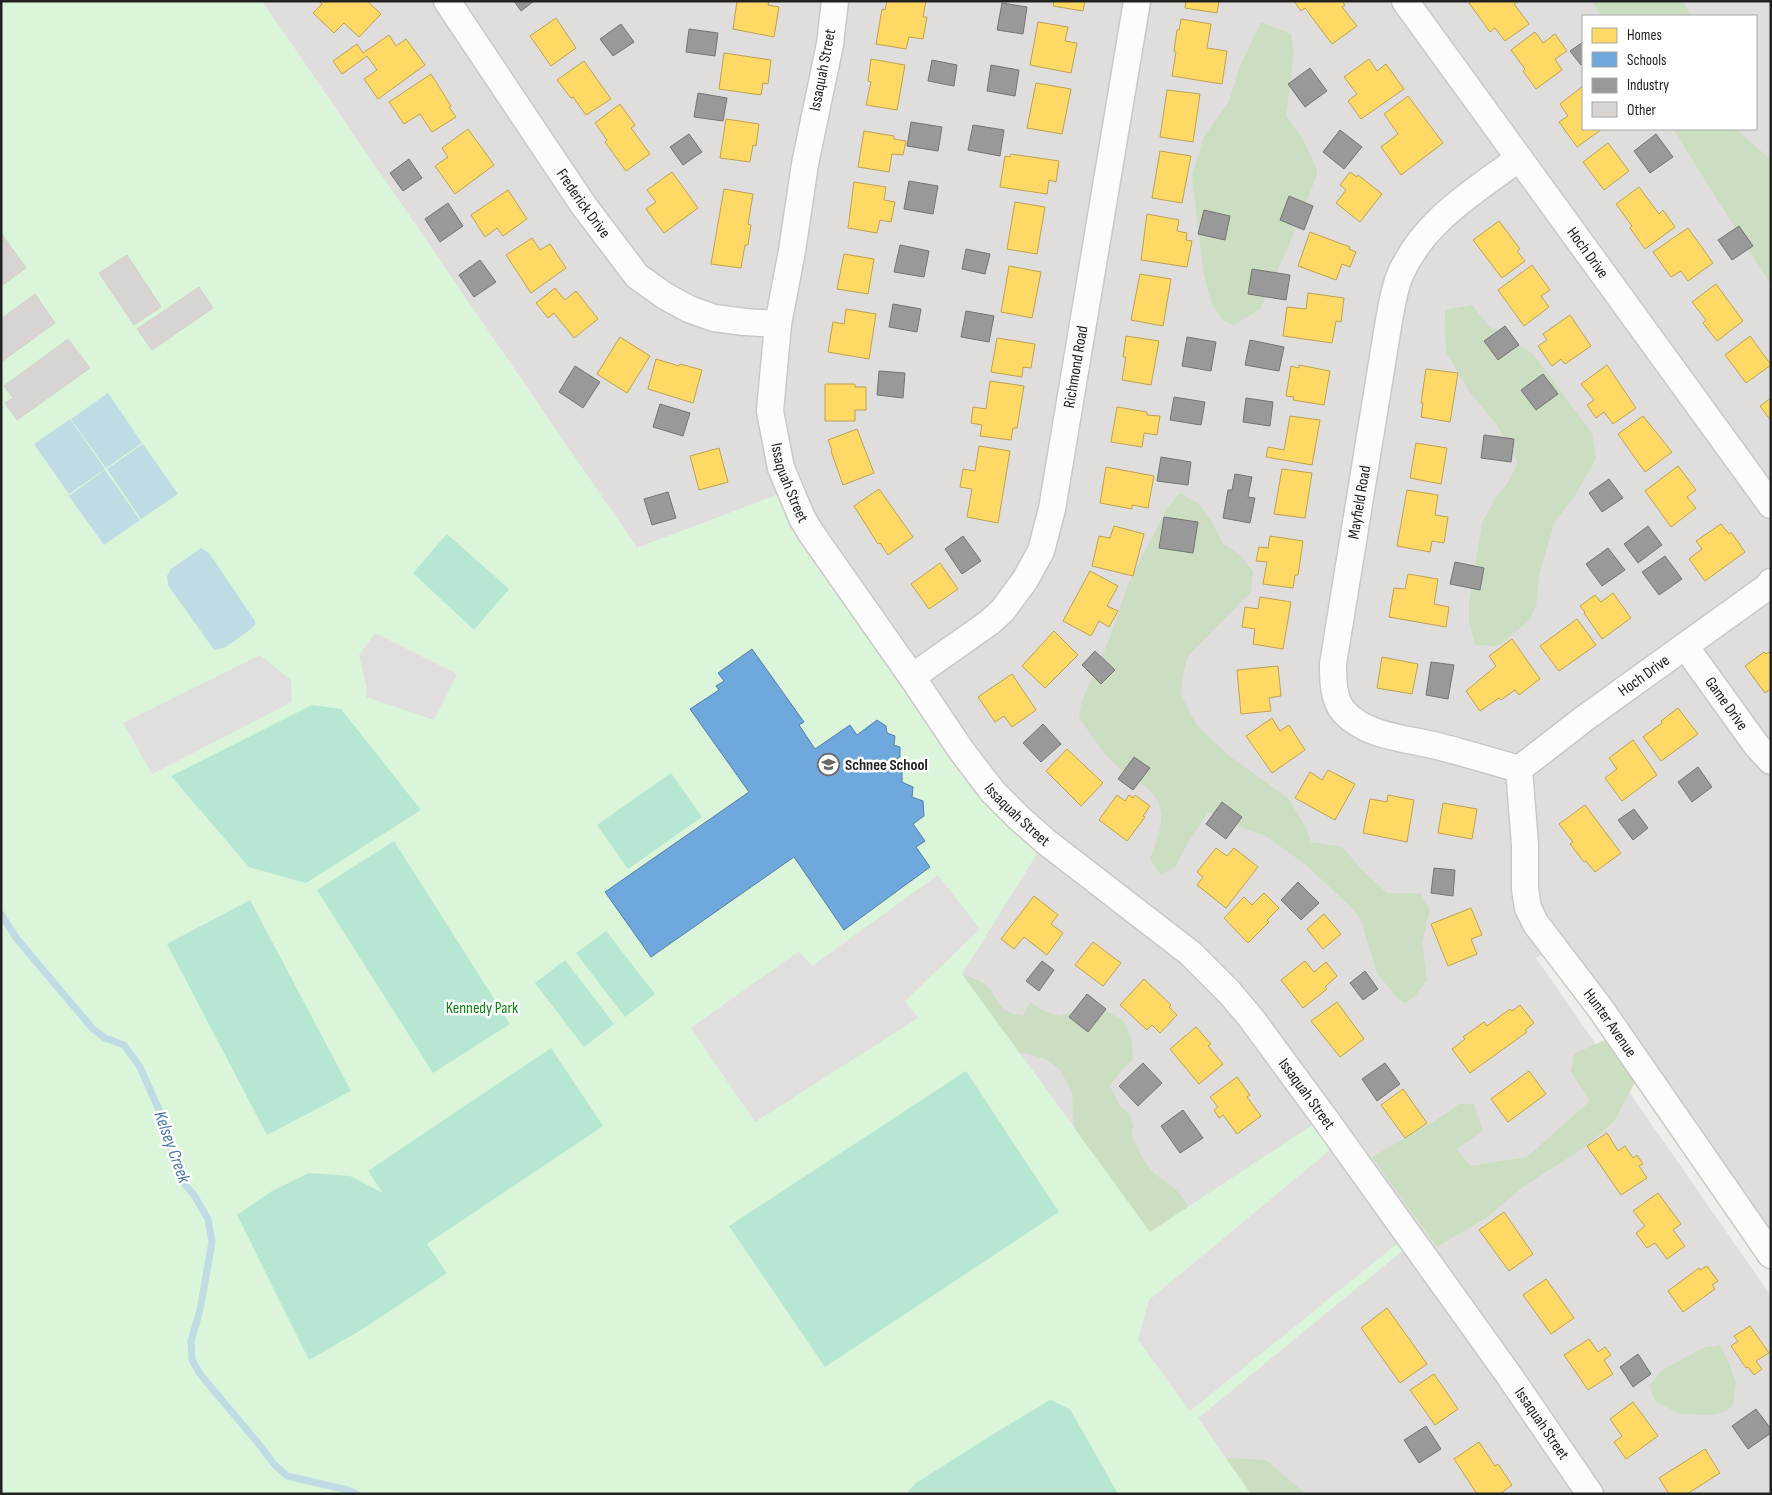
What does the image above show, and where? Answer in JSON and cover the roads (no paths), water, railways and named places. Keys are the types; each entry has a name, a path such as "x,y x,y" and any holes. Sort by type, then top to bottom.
{"street":[{"name":"Frederick Drive","path":"447,1 584,206 637,276 665,296 689,309 714,318 778,324"},
{"name":"Issaquah Street","path":"835,1 830,44 805,164 792,251 778,324 770,411 781,468 802,518 810,533 992,792 1018,818 1176,942 1230,993 1251,1018 1508,1374 1590,1494"},
{"name":"Richmond Road","path":"912,677 990,622 1003,610 1025,580 1041,551 1052,508 1137,1"},
{"name":"Hoch Drive","path":"1405,1 1771,505"},
{"name":"Mayfield Road","path":"1518,768 1431,744 1402,739 1360,726 1343,711 1337,698 1333,680 1333,664 1389,320 1400,275 1419,241 1431,227 1519,158"},
{"name":"Hoch Drive","path":"1518,768 1767,587 1771,582"},
{"name":"Game Drive","path":"1685,646 1757,746 1771,761"},
{"name":"Hunter Avenue","path":"1518,768 1525,845 1525,889 1528,908 1536,924 1606,1016 1771,1255"}],"water":[{"path":"108,393 142,443 106,468 71,419"},
{"path":"70,419 105,469 69,494 34,444"},
{"path":"143,444 178,494 141,519 107,469"},
{"path":"105,470 140,520 104,545 69,496"},
{"path":"201,548 209,553 255,621 255,625 251,629 226,647 215,650 168,585 167,576 171,569"}],"waterway":[{"name":"Kelsey Creek","path":"1,914 17,939 93,1029 105,1038 124,1045 140,1067 159,1110 180,1179 194,1195 208,1219 212,1242 200,1310 191,1341 192,1360 200,1374 273,1463 287,1476 348,1490 356,1494"}],"place":[{"name":"Schnee School","path":"829,765"}],"park label":[{"name":"Kennedy Park","path":"482,1008"}]}
